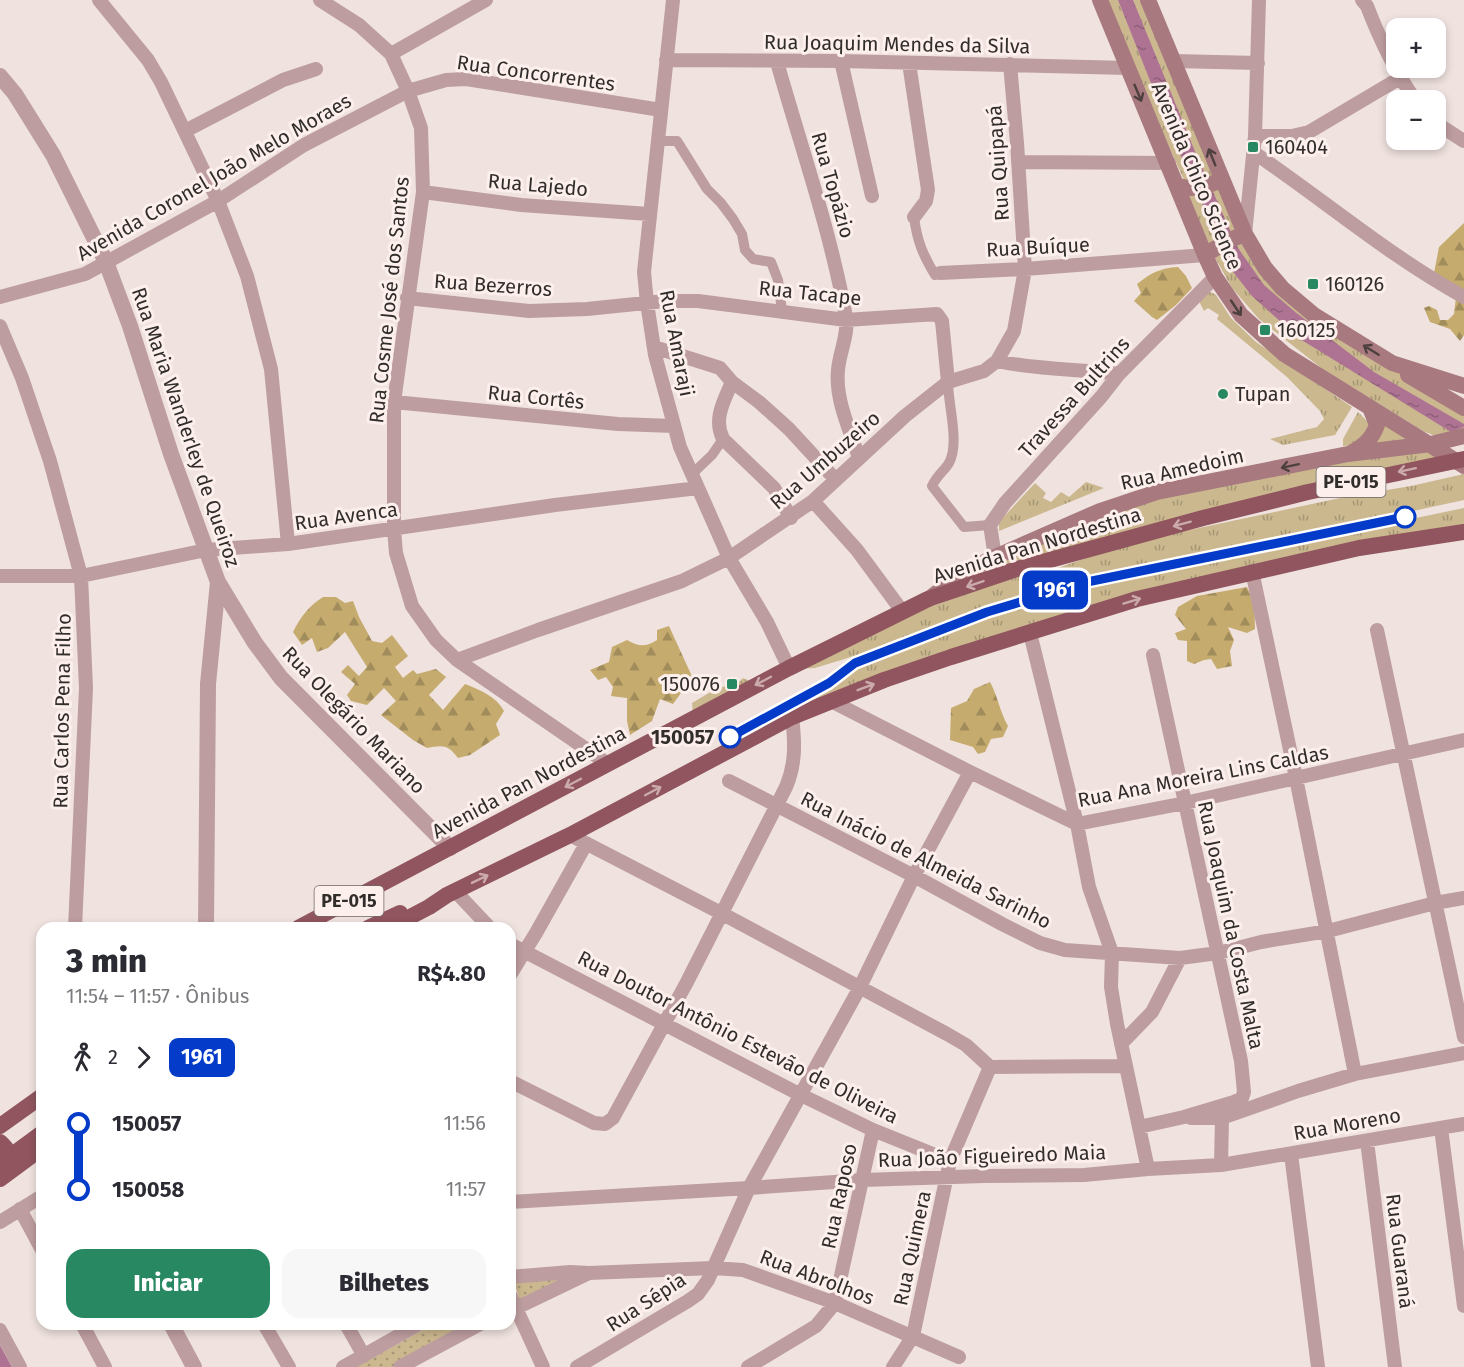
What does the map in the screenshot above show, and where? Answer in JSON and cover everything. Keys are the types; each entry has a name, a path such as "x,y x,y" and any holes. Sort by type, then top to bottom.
{"highway":[{"name":"Avenida Pan Nordestina","path":"309,922 789,668 928,599 1017,569 1239,510 1308,492 1464,459"},
{"name":"PE-015","path":"400,922 451,893 570,835 792,717 951,657 1137,599 1359,548 1464,532"},
{"name":"PE-015","path":"381,922 451,893"},
{"path":"0,1126 36,1104"},
{"path":"3,1171 36,1139"},
{"path":"0,1142 7,1148 10,1156 3,1171"},
{"path":"3,1171 36,1152"}],"main road":[{"name":"Avenida Chico Science","path":"1100,0 1169,163 1216,248 1215,277 1240,315 1284,354 1464,466"},
{"name":"Avenida Chico Science","path":"1148,0 1174,61 1214,183 1266,268 1282,288 1314,315 1392,363 1464,386"},
{"path":"1184,187 1214,183"},
{"path":"1216,248 1245,234"},
{"path":"1392,363 1464,408"},
{"path":"1348,454 1365,444 1375,432 1377,425 1371,410"},
{"name":"Rua Amedoim","path":"928,599 962,573 995,557 1100,511 1157,492 1348,454 1431,444 1464,436"}],"street":[{"path":"99,0 148,60 161,82 218,201 246,276 271,369 288,544"},
{"name":"Rua Cosme José dos Santos","path":"320,0 359,25 391,54 408,91 421,128 423,192 394,402 396,553 412,606 436,640 457,660 608,764"},
{"path":"391,54 486,0"},
{"name":"Rua Amaraji","path":"673,0 644,272 654,347 674,426 694,482 729,558 767,621 789,668"},
{"path":"1245,234 1255,136 1259,0"},
{"path":"1365,2 1386,52"},
{"name":"Rua Joaquim Mendes da Silva","path":"666,60 842,61 1128,68"},
{"path":"842,61 872,196"},
{"path":"1174,61 1258,63"},
{"name":"Rua Topázio","path":"777,62 821,207 846,320"},
{"path":"909,63 928,190 926,201 914,217"},
{"name":"Rua Quipapá","path":"997,361 1014,332 1025,269 1010,64"},
{"path":"185,131 274,84 316,69"},
{"name":"Rua Maria Wanderley de Queiroz","path":"0,76 39,130 106,262 130,326 171,454 218,582 208,684 206,922"},
{"path":"1255,136 1292,136 1309,132 1400,78 1408,90"},
{"name":"Rua Concorrentes","path":"408,91 446,80 466,80 661,110"},
{"name":"Avenida Coronel João Melo Moraes","path":"0,297 70,279 106,262 218,201 304,145 408,91"},
{"path":"1446,129 1464,141"},
{"path":"657,141 677,141 707,189 722,202 733,219 742,234 745,250 753,259 771,262 778,280 782,310"},
{"path":"1253,152 1413,267 1464,297"},
{"path":"1018,162 1169,163"},
{"name":"Rua Lajedo","path":"423,192 520,205 649,214"},
{"name":"Rua Buíque","path":"914,217 917,241 935,275 1025,269 1216,248"},
{"name":"Travessa Bultrins","path":"990,525 1005,503 1119,374 1215,277"},
{"name":"Rua Bezerros","path":"408,298 529,311 647,303"},
{"name":"Rua Tacape","path":"647,303 698,301 846,320 937,314 942,321 948,381"},
{"path":"846,320 837,386 839,399 859,458"},
{"name":"Rua Carlos Pena Filho","path":"0,326 22,378 50,461 81,576 86,688 75,922"},
{"path":"654,347 720,368 732,382 789,429 836,480"},
{"path":"997,361 1039,369 1119,374"},
{"name":"Rua Umbuzeiro","path":"457,660 682,581 729,558 813,501 905,416 948,381 984,370 997,361"},
{"path":"948,381 948,402 953,423 954,444 949,463 937,475 932,486 964,527 990,525 995,557"},
{"path":"732,382 718,422 719,432 723,439 768,481 791,518"},
{"name":"Rua Cortês","path":"394,402 618,424 674,426"},
{"path":"694,482 723,439"},
{"name":"Rua Avenca","path":"0,576 81,576 206,550 288,544 694,482"},
{"path":"813,501 857,550 902,611"},
{"path":"1252,572 1328,931 1355,1074"},
{"name":"Rua Olegário Mariano","path":"218,582 255,642 281,678 450,848"},
{"path":"1377,630 1464,1037"},
{"path":"1030,633 1077,824 1089,887 1112,953 1112,987 1121,1044 1148,1169"},
{"name":"Rua Joaquim da Costa Malta","path":"1139,1127 1184,1117 1234,1102 1243,1097 1241,1061 1153,655"},
{"name":"Rua Ana Moreira Lins Caldas","path":"831,701 1077,824 1185,803 1464,740"},
{"path":"516,1084 594,1122 605,1124 613,1118 790,780 795,743 792,717"},
{"path":"749,1188 859,989 914,876 970,772"},
{"name":"Rua Inácio de Almeida Sarinho","path":"729,781 1002,924 1040,943 1065,950 1180,958 1218,953 1261,942 1328,931 1435,903 1464,898"},
{"path":"570,835 947,1034 990,1066 1126,1066"},
{"path":"516,965 586,844"},
{"path":"451,893 483,922"},
{"name":"Rua Doutor Antônio Estevão de Oliveira","path":"516,947 801,1095 873,1130 950,1161"},
{"path":"1121,1044 1152,1012 1180,958"},
{"path":"1184,1117 1203,1120 1222,1118 1355,1074 1464,1053"},
{"name":"Rua Quimera","path":"893,1367 913,1336 950,1161 990,1066"},
{"path":"1221,1165 1222,1118"},
{"name":"Rua Moreno","path":"1237,1163 1464,1124"},
{"path":"1440,1128 1458,1205 1464,1305"},
{"name":"Rua Raposo","path":"748,1367 816,1326 835,1303 873,1130"},
{"name":"Rua Guaraná","path":"1366,1141 1395,1367"},
{"path":"1291,1154 1318,1367"},
{"name":"Rua João Figueiredo Maia","path":"516,1202 863,1180 1083,1175 1237,1163"},
{"name":"Rua Sépia","path":"577,1367 693,1298 704,1287 749,1188"},
{"path":"0,1222 36,1200"},
{"path":"20,1209 36,1239"},
{"name":"Rua Abrolhos","path":"516,1276 713,1268 755,1273 835,1303 959,1357"},
{"path":"516,1309 589,1273"},
{"path":"516,1316 543,1367"},
{"path":"0,1330 20,1367"},
{"path":"85,1330 105,1367"},
{"path":"174,1330 194,1367"},
{"path":"267,1330 289,1367"},
{"path":"349,1330 364,1356"},
{"path":"343,1367 409,1330"},
{"path":"400,1367 469,1330"}],"green space":[{"path":"1106,0 1144,0 1217,178 1185,182 1130,62"},
{"path":"1220,184 1239,232 1210,247 1187,193"},
{"path":"1464,223 1464,292 1434,273 1439,247"},
{"path":"1240,238 1258,270 1464,411 1464,433 1440,438 1423,431 1324,370 1259,319 1232,288 1213,254"},
{"path":"1178,267 1192,288 1157,320 1134,301 1141,293 1137,284 1156,272"},
{"path":"1211,292 1216,295 1231,318 1256,342 1352,407 1335,435 1283,445 1270,439 1317,427 1324,419 1320,411 1287,377 1217,319 1219,315 1208,308 1204,311 1199,301"},
{"path":"1456,297 1464,301 1464,335 1460,341 1450,329 1430,322 1424,308 1429,306 1437,310 1440,320 1448,320 1454,314"},
{"path":"1358,412 1372,426 1356,445 1343,446 1343,439"},
{"path":"1377,416 1424,443 1365,448"},
{"path":"1430,446 1451,459 946,586 1155,494"},
{"path":"1464,474 1464,500 1245,544 1198,557 1081,578 895,640 864,653 815,668 797,669 914,613 1015,575 1055,569 1128,543"},
{"path":"1086,482 1104,488 999,531 999,522 1035,483 1046,493 1043,498 1051,502 1061,492 1069,497"},
{"path":"1464,508 1464,528 1298,557 781,715 831,686 853,667 1019,604 1110,582"},
{"path":"1247,587 1254,607 1255,629 1247,633 1228,627 1234,640 1230,651 1232,666 1217,669 1211,659 1194,664 1187,661 1187,641 1178,640 1175,633 1186,629 1175,615 1178,607 1197,596"},
{"path":"323,597 336,597 345,603 353,601 372,641 382,643 392,635 408,656 395,667 403,678 413,670 417,674 436,669 446,677 429,695 443,710 465,684 492,697 504,711 496,724 500,735 470,755 458,758 451,750 444,747 427,748 381,715 396,701 384,688 367,705 351,701 347,695 355,684 341,672 348,665 359,676 367,667 345,632 328,648 317,652 312,638 302,645 293,632 306,612"},
{"path":"669,626 695,683 681,693 673,704 660,699 652,721 630,735 627,721 627,698 611,696 613,687 606,677 598,680 590,670 609,662 612,647 627,640 639,645 649,644 657,640 657,630"},
{"path":"743,678 752,682 693,715 692,703 719,687 735,686"},
{"path":"990,682 1008,726 1003,737 991,739 985,752 978,754 973,747 950,740 951,708 967,701 974,689"},
{"path":"579,1275 520,1301 516,1279"},
{"path":"423,1330 468,1330 396,1367 356,1367"}],"water":[{"path":"1118,0 1133,0 1194,149 1238,248 1264,285 1374,372 1464,424 1464,427 1451,432 1300,339 1252,296 1223,259 1213,228 1172,136"},
{"path":"0,1345 12,1367 0,1367"}],"bus line":[{"name":"1961","path":"730,737 829,683 855,663 987,612 1042,594 1087,582 1405,517"}],"place":[{"name":"160404","path":"1253,147"},
{"name":"160126","path":"1313,284"},
{"name":"160125","path":"1265,330"},
{"name":"Tupan","path":"1223,394"},
{"name":"150076","path":"732,684"},
{"name":"150057","path":"730,737"}]}
